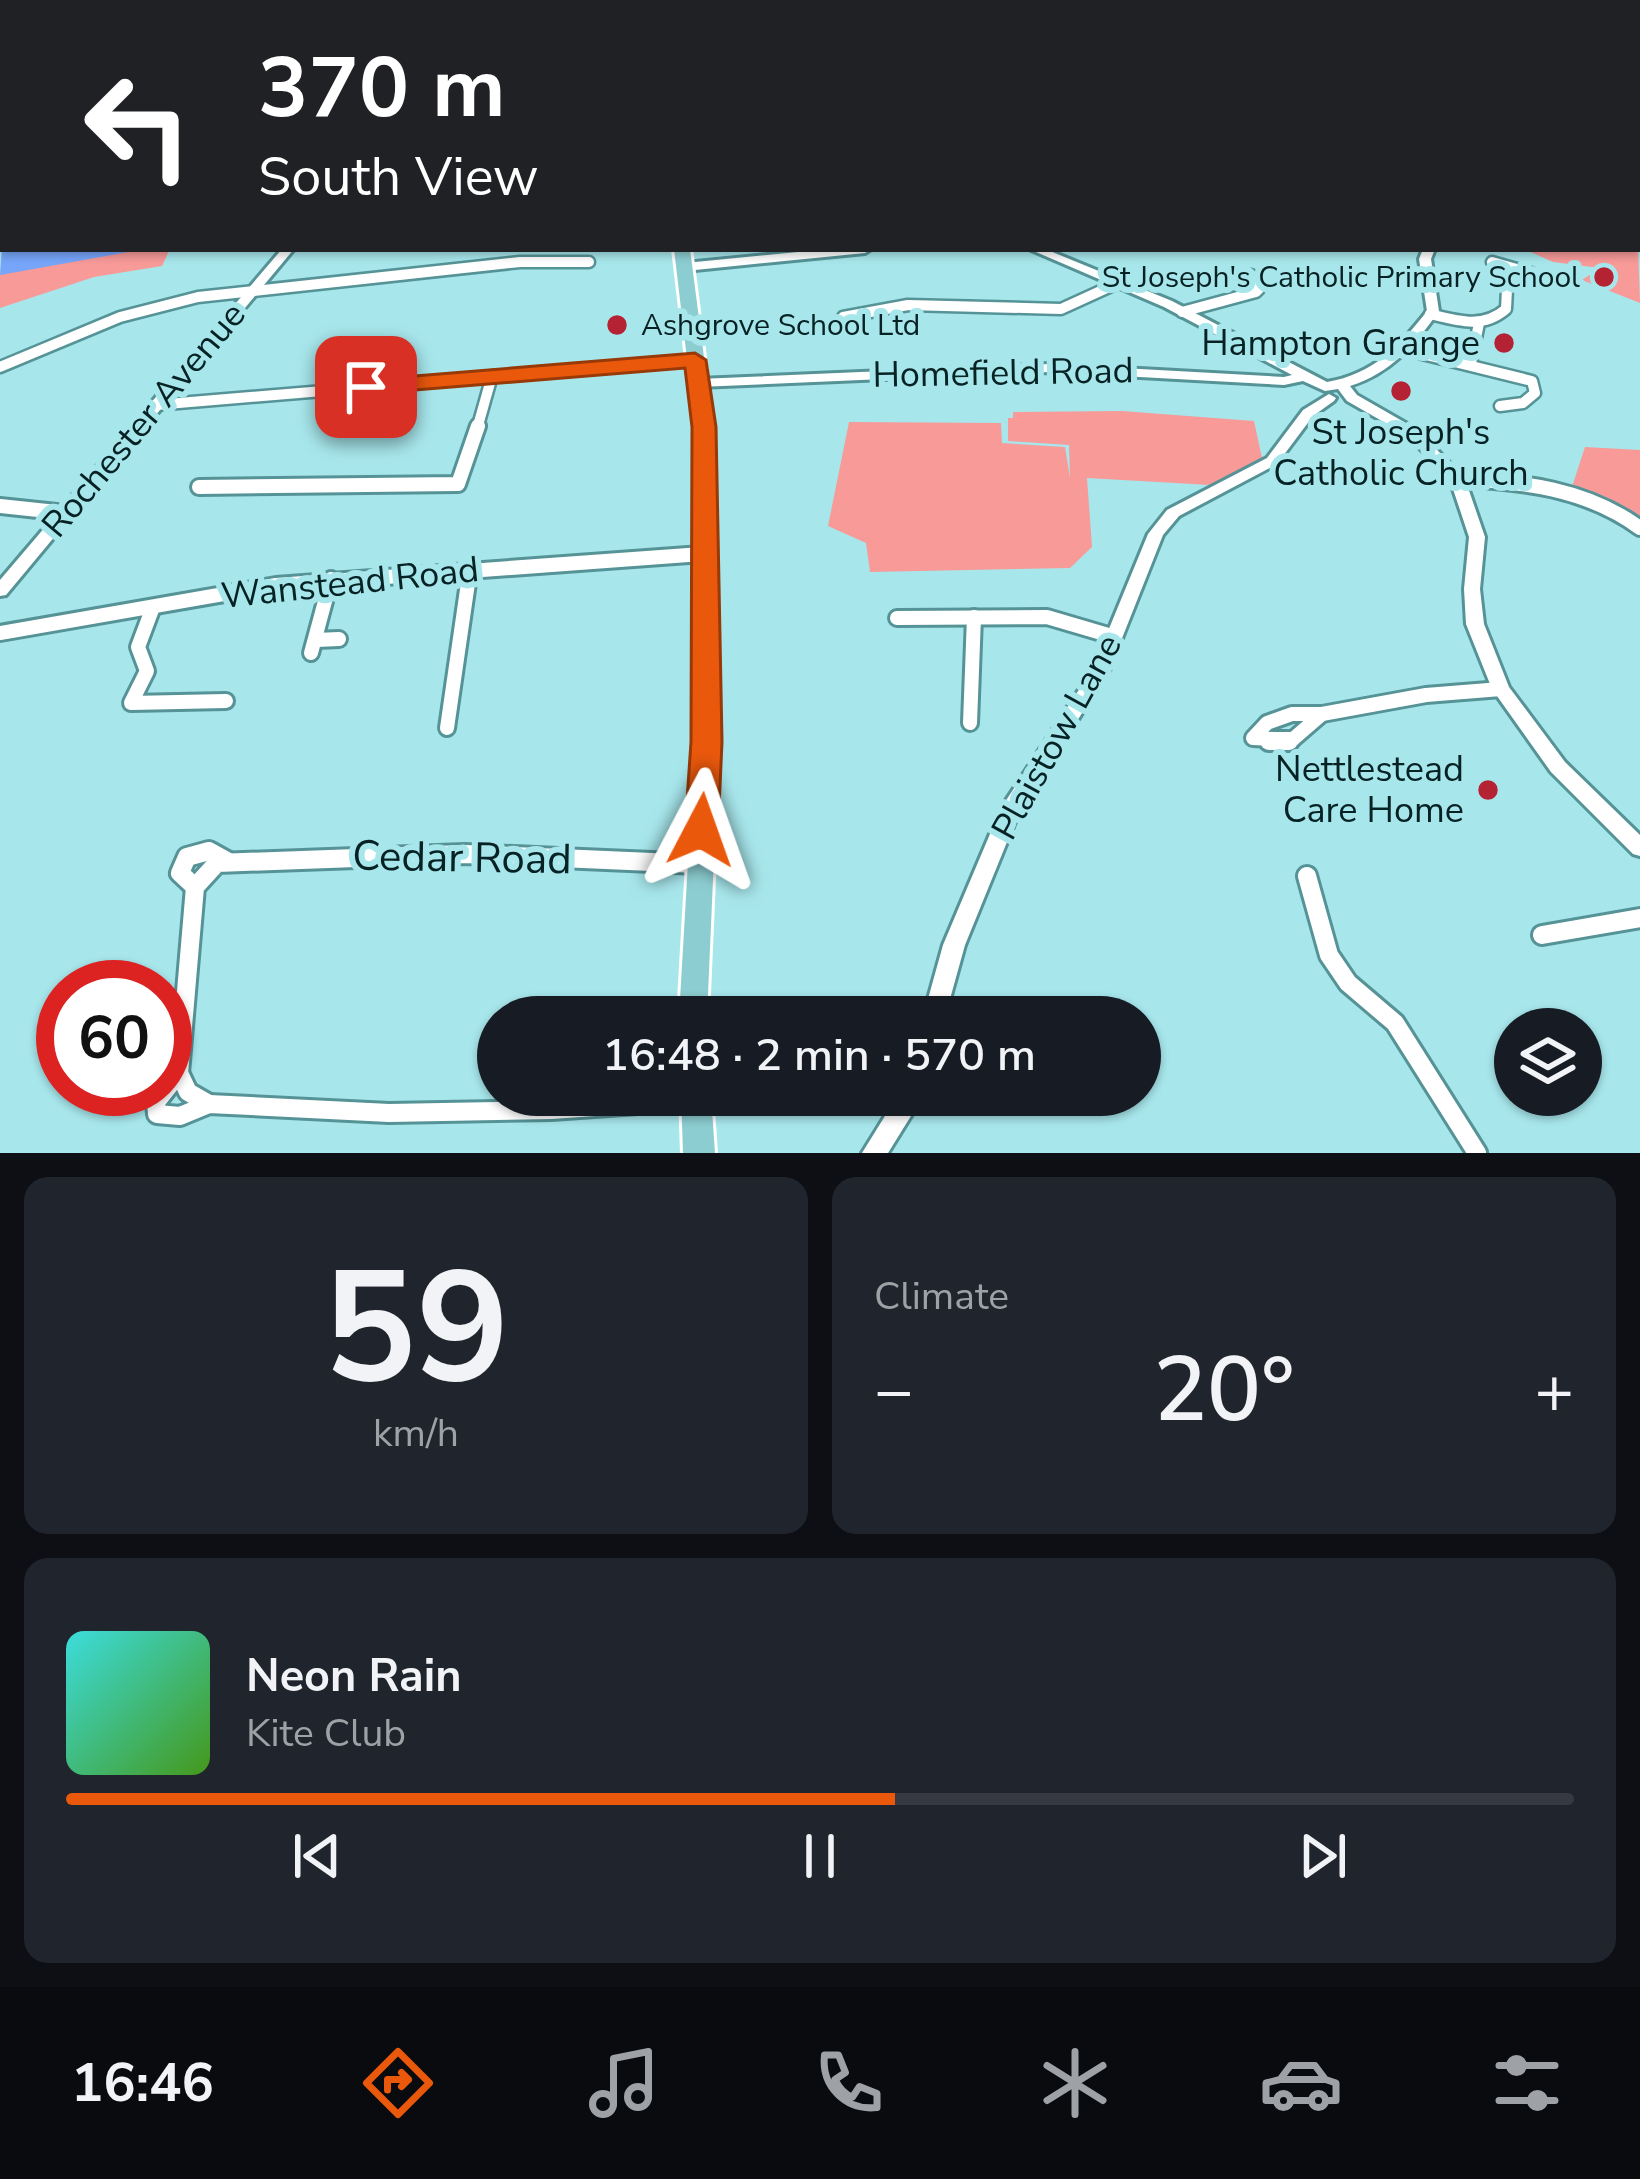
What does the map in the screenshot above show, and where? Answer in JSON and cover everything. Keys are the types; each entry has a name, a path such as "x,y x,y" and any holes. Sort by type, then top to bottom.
{"main road":[{"path":"684,258 704,427 706,742 694,996"},
{"path":"697,1116 699,1153"}],"street":[{"name":"Rochester Avenue","path":"0,591 285,252"},
{"path":"684,258 805,252"},
{"path":"1042,252 1182,312 1413,434 1457,479 1477,537 1472,589 1475,624 1502,689 1558,767 1640,848"},
{"path":"1428,252 1425,259 1435,304 1430,314 1479,323 1496,319 1506,309 1508,269"},
{"path":"0,367 145,310 254,289 519,256 589,262"},
{"path":"1492,262 1531,273"},
{"path":"1182,312 1256,292 1259,289 1251,275"},
{"path":"843,317 908,305 1061,309 1118,283"},
{"name":"Plaistow Lane","path":"940,996 954,945 1011,808 1100,671 1138,570 1163,523 1272,460 1308,413 1406,350 1430,314"},
{"path":"1471,363 1479,323"},
{"path":"1406,350 1532,381 1535,393 1523,403 1500,406"},
{"name":"Homefield Road","path":"697,371 1049,368 1284,380 1306,376"},
{"path":"155,405 492,376 697,371"},
{"path":"199,487 458,484 465,474 492,376"},
{"path":"1457,479 1569,495 1603,506 1640,528"},
{"path":"0,506 66,513"},
{"name":"Wanstead Road","path":"0,633 331,580 702,554"},
{"path":"447,728 470,569"},
{"path":"331,580 313,647 339,639"},
{"path":"153,607 138,646 147,671 131,704 226,701"},
{"path":"970,723 974,616"},
{"path":"897,618 1066,619 1115,637"},
{"path":"1322,714 1426,695 1502,689"},
{"name":"Cedar Road","path":"188,960 195,887 208,868 227,861 465,854 698,864"},
{"path":"1307,876 1329,955 1348,983 1395,1023 1477,1153"},
{"path":"1542,935 1640,918"},
{"path":"192,1094 209,1104"},
{"path":"192,1111 209,1104 389,1113 477,1111"},
{"path":"874,1153 898,1116"}],"shaded area":[{"path":"121,252 169,252 162,266 94,277 0,308 0,274"},
{"path":"1531,252 1638,252 1640,303 1582,280 1600,268 1553,262"},
{"path":"1122,411 1254,421 1262,458 1210,485 1087,478 1092,547 1070,568 870,572 866,543 828,526 849,422 1001,423 1002,443 1065,447 1070,478 1069,445 1008,441 1008,418 1013,418 1013,412"},
{"path":"1585,447 1640,450 1640,525 1570,493"}],"water":[{"path":"2,252 128,252 0,275"}],"place":[{"name":"St Joseph's Catholic Primary School","path":"1604,277"},
{"name":"Ashgrove School Ltd","path":"617,325"},
{"name":"Hampton Grange","path":"1504,343"},
{"name":"St Joseph's Catholic Church","path":"1401,391"},
{"name":"Nettlestead Care Home","path":"1488,790"}],"route":[{"path":"366,387 695,360 704,427 706,742 701,830"}]}
